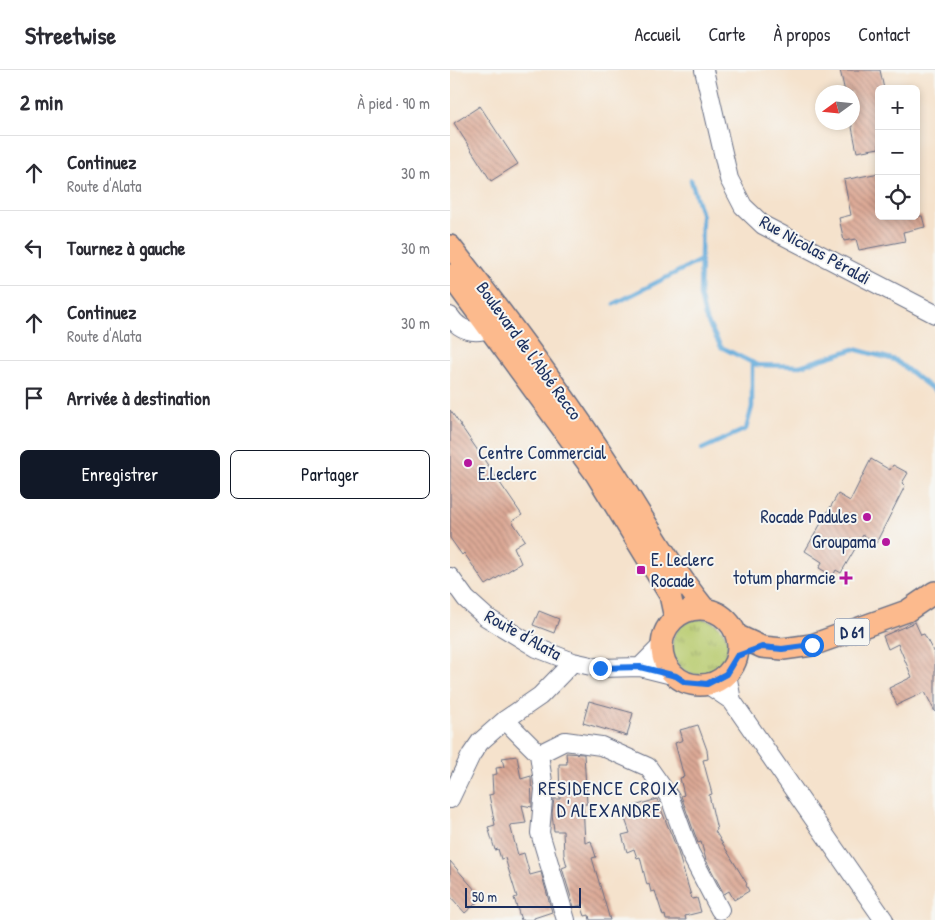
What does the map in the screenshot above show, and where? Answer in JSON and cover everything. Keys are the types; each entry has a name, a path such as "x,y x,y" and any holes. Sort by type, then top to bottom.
{"main road":[{"name":"Boulevard de l'Abbé Recco","path":"450,246 546,371 608,462 686,586 704,608"},
{"name":"Boulevard de l'Abbé Recco","path":"450,275 596,474 670,595 675,618"},
{"name":"D 61","path":"736,635 762,647 782,649 812,645 907,611 935,592"},
{"path":"704,608 724,617 736,635 732,665 707,684 696,685 676,676 668,668 662,645 668,625 675,618 684,612 704,608"},
{"name":"D 61","path":"732,665 762,647"}],"street":[{"name":"Rue Nicolas Péraldi","path":"704,70 729,179 743,206 763,225 935,314"},
{"path":"450,316 455,324 467,330 482,332 490,328"},
{"name":"Route d'Alata","path":"450,577 466,598 486,617 537,648 573,662 600,668 640,667 676,676"},
{"path":"640,667 662,645"},
{"path":"450,799 471,755 480,742 505,720 540,696 573,662"},
{"path":"732,665 732,701"},
{"path":"707,684 732,701 884,920"},
{"path":"505,720 539,754 544,789 540,833 566,920"},
{"path":"539,754 565,741 601,746 648,767 670,798 690,853 720,910"}],"green space":[{"path":"694,619 706,619 716,623 724,631 728,647 724,663 716,671 706,675 694,675 684,671 676,663 672,653 672,641 676,631 684,623"}],"building":[{"path":"840,70 880,70 883,85 875,85 875,149 857,152 853,130 860,130 860,85 843,85"},
{"path":"480,106 518,164 491,181 454,123"},
{"path":"875,174 875,220 920,220 920,216 922,216 925,227 903,232 905,241 859,250 856,239 844,241 839,218 851,215 844,180"},
{"name":"Centre Commercial E.Leclerc","path":"450,410 522,515 512,521 525,540 514,547 521,563 486,585 464,553 462,555 450,538"},
{"name":"Rocade Padules","path":"871,459 890,470 893,465 908,473 902,483 905,486 876,543 863,535 841,573 836,570 833,576 819,568 822,562 805,551 838,494 850,501"},
{"path":"539,611 559,619 554,633 533,625"},
{"path":"915,622 921,635 924,634 935,655 935,712 925,692 897,705 889,688 912,677 898,644 888,649 883,636"},
{"path":"589,701 633,713 627,736 583,723"},
{"path":"698,725 707,750 708,759 703,760 712,794 709,795 717,830 715,831 747,884 749,891 734,900 729,891 724,894 706,860 701,842 698,843 681,796 684,795 680,778 684,777 675,743 683,740 680,730"},
{"path":"566,753 584,754 587,804 583,804 585,843 591,841 596,857 592,858 610,920 590,920 589,915 585,916 581,905 574,907 562,868 567,866 564,855 563,831 554,831 552,813 554,799 560,799 559,764 567,764"},
{"path":"517,756 521,779 531,776 532,807 522,805 526,823 510,825 518,855 524,853 530,875 541,872 552,912 534,918 534,920 521,920 514,898 517,897 505,858 501,859 498,849 495,850 488,827 495,825 489,795 493,794 492,775 497,774 496,768 504,767 502,758"},
{"path":"657,799 677,849 692,899 697,898 701,912 685,916 686,920 666,920 655,891 651,892 649,884 647,885 640,857 637,858 634,849 627,852 622,835 630,833 622,810"},
{"path":"450,861 482,898 465,913 450,896"}],"waterway":[{"path":"691,180 702,216 700,295 705,317 721,347 757,365 800,366 854,349 895,360 935,391"},
{"path":"614,304 701,260"},
{"path":"702,449 746,429 752,407 752,362"}],"place":[{"name":"Centre Commercial E.Leclerc","path":"468,463"},
{"name":"Rocade Padules","path":"867,517"},
{"name":"Groupama","path":"886,542"},
{"name":"E. Leclerc Rocade","path":"641,570"},
{"name":"totum pharmcie","path":"846,578"}],"district":[{"name":"RESIDENCE CROIX D'ALEXANDRE","path":"609,799"}],"route":[{"path":"600,668 640,667 676,676 685,682 696,685 707,684 718,681 726,674 733,666 737,656 762,647 782,649 812,645"}]}
